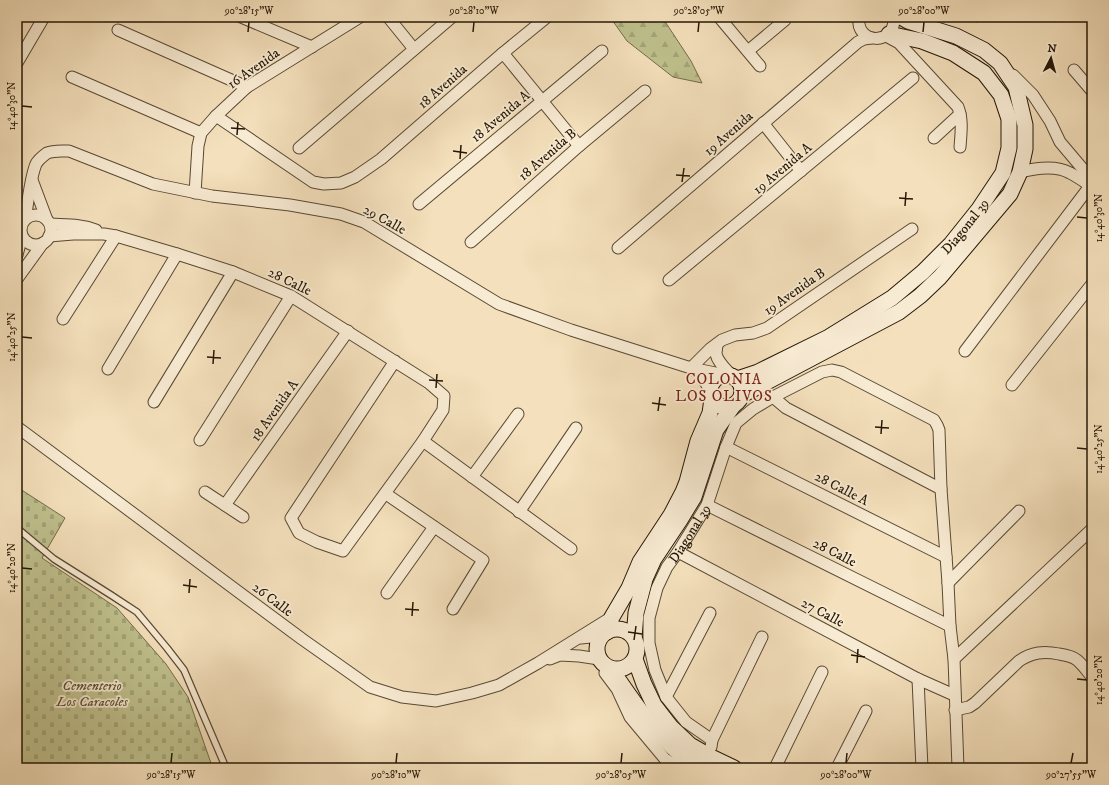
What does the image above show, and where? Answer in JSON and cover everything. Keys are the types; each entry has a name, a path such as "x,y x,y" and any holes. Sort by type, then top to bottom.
{"street":[{"path":"17,62 44,17"},
{"path":"241,17 312,47"},
{"name":"16 Avenida","path":"201,133 216,116 247,87 359,17"},
{"path":"388,17 414,49"},
{"path":"299,148 452,17"},
{"name":"18 Avenida","path":"216,116 313,182 324,184 341,183 355,177 381,159 503,53 548,17"},
{"path":"719,17 760,66"},
{"path":"894,17 894,25 887,35 899,43 958,107 961,123 960,147"},
{"name":"Diagonal 39","path":"634,638 636,613 645,579 654,559 694,497 716,430 737,400 899,312 920,296 940,277 1010,194 1020,172 1025,149 1025,125 1016,87 1000,63 984,50 956,36 908,21 901,17"},
{"path":"748,51 785,20"},
{"path":"858,21 867,36 871,38"},
{"path":"858,21 860,36 858,42"},
{"path":"118,30 247,87"},
{"name":"19 Avenida","path":"618,248 858,42 864,39 880,38 887,35"},
{"name":"Diagonal 39","path":"731,377 758,372 829,336 892,298 923,272 951,244 979,209 1003,173 1009,148 1009,119 1001,95 984,73 952,53 922,41 887,35"},
{"name":"18 Avenida A","path":"419,204 602,51"},
{"path":"503,53 579,146"},
{"path":"1000,63 1033,95 1050,122 1060,142 1082,168 1091,183"},
{"path":"1074,70 1092,91"},
{"path":"72,77 201,133 198,146 195,193"},
{"name":"19 Avenida A","path":"669,280 913,78"},
{"name":"18 Avenida B","path":"471,242 644,90"},
{"path":"934,138 960,114"},
{"path":"763,123 801,171"},
{"name":"29 Calle","path":"32,180 36,163 40,158 47,153 68,151 153,184 195,193 341,214 364,222 499,304 571,330 691,368 731,377"},
{"path":"1020,172 1040,168 1050,168 1069,172 1091,183"},
{"path":"17,255 22,236 21,227 25,219 32,180"},
{"path":"17,279 46,240 50,232 48,222 32,180"},
{"path":"965,351 1091,183"},
{"path":"25,219 35,215 41,216 48,222"},
{"name":"28 Calle","path":"48,222 90,228 104,234"},
{"name":"19 Avenida B","path":"691,368 710,348 735,335 753,333 767,328 912,229"},
{"name":"28 Calle","path":"46,240 73,234 104,234 116,236 233,272 291,296 429,382 444,396 443,410 423,441"},
{"path":"22,236 31,244 37,245 46,240"},
{"path":"62,319 116,236"},
{"path":"108,369 177,254"},
{"path":"154,402 233,272"},
{"path":"1012,385 1092,284"},
{"path":"200,440 291,296"},
{"name":"18 Avenida A","path":"225,505 348,331"},
{"path":"717,344 716,355 718,359 731,377 742,386 737,400 727,407 721,406 716,403 711,395 711,386 716,379 731,377"},
{"path":"395,361 291,518 299,533 317,542 343,551 386,494 423,441 571,550"},
{"name":"29 Calle","path":"691,368 707,383 711,395"},
{"name":"Diagonal 39","path":"712,740 686,722 666,697 655,670 649,644 649,618 657,588 667,567 707,505 726,446 736,423 753,408 822,372 832,370 841,372 934,420 938,424 941,489"},
{"name":"Diagonal 39","path":"604,634 629,588 640,562 683,492 698,441 710,413 711,395"},
{"path":"773,397 786,408 941,489 950,626 954,659 954,695 958,768"},
{"path":"472,477 518,414"},
{"name":"26 Calle","path":"17,427 302,640 370,687 402,697 436,700 472,693 499,685 538,663 612,617"},
{"path":"519,512 576,428"},
{"name":"28 Calle A","path":"726,446 946,557"},
{"path":"205,492 243,517"},
{"path":"386,494 483,560 453,609"},
{"name":"28 Calle","path":"707,505 950,626"},
{"path":"948,583 1019,511"},
{"path":"387,593 434,527"},
{"path":"954,659 1092,529"},
{"name":"27 Calle","path":"678,552 918,679 954,695"},
{"path":"666,697 710,613"},
{"path":"606,665 618,670 625,668 635,659 637,644 634,638 628,633 622,630 614,629 604,634 598,641 597,653 606,665 645,717 662,737 682,756 734,768"},
{"name":"26 Calle","path":"578,638 604,634"},
{"path":"706,762 712,740 762,637"},
{"path":"955,710 969,707 975,703 1024,657 1035,653 1049,652 1070,656 1077,660 1092,677"},
{"name":"26 Calle","path":"538,663 560,655 579,656 606,665"},
{"path":"635,659 644,684 654,705 671,727 706,762"},
{"path":"606,665 605,673 617,689 630,717 665,759 680,768"},
{"path":"775,768 822,672"},
{"path":"918,679 922,768"},
{"path":"837,768 866,711"}],"lane":[{"path":"17,528 54,559 137,612 184,670 226,768"}],"green space":[{"path":"610,17 662,17 691,61 702,83 673,77 627,41"},
{"path":"956,17 992,17 977,22"},
{"name":"Cementerio Los Caracoles","path":"17,487 65,518 42,558 117,608 166,664 188,697 212,766 204,768 17,768"}],"district":[{"name":"COLONIA LOS OLIVOS","path":"724,388"}]}
